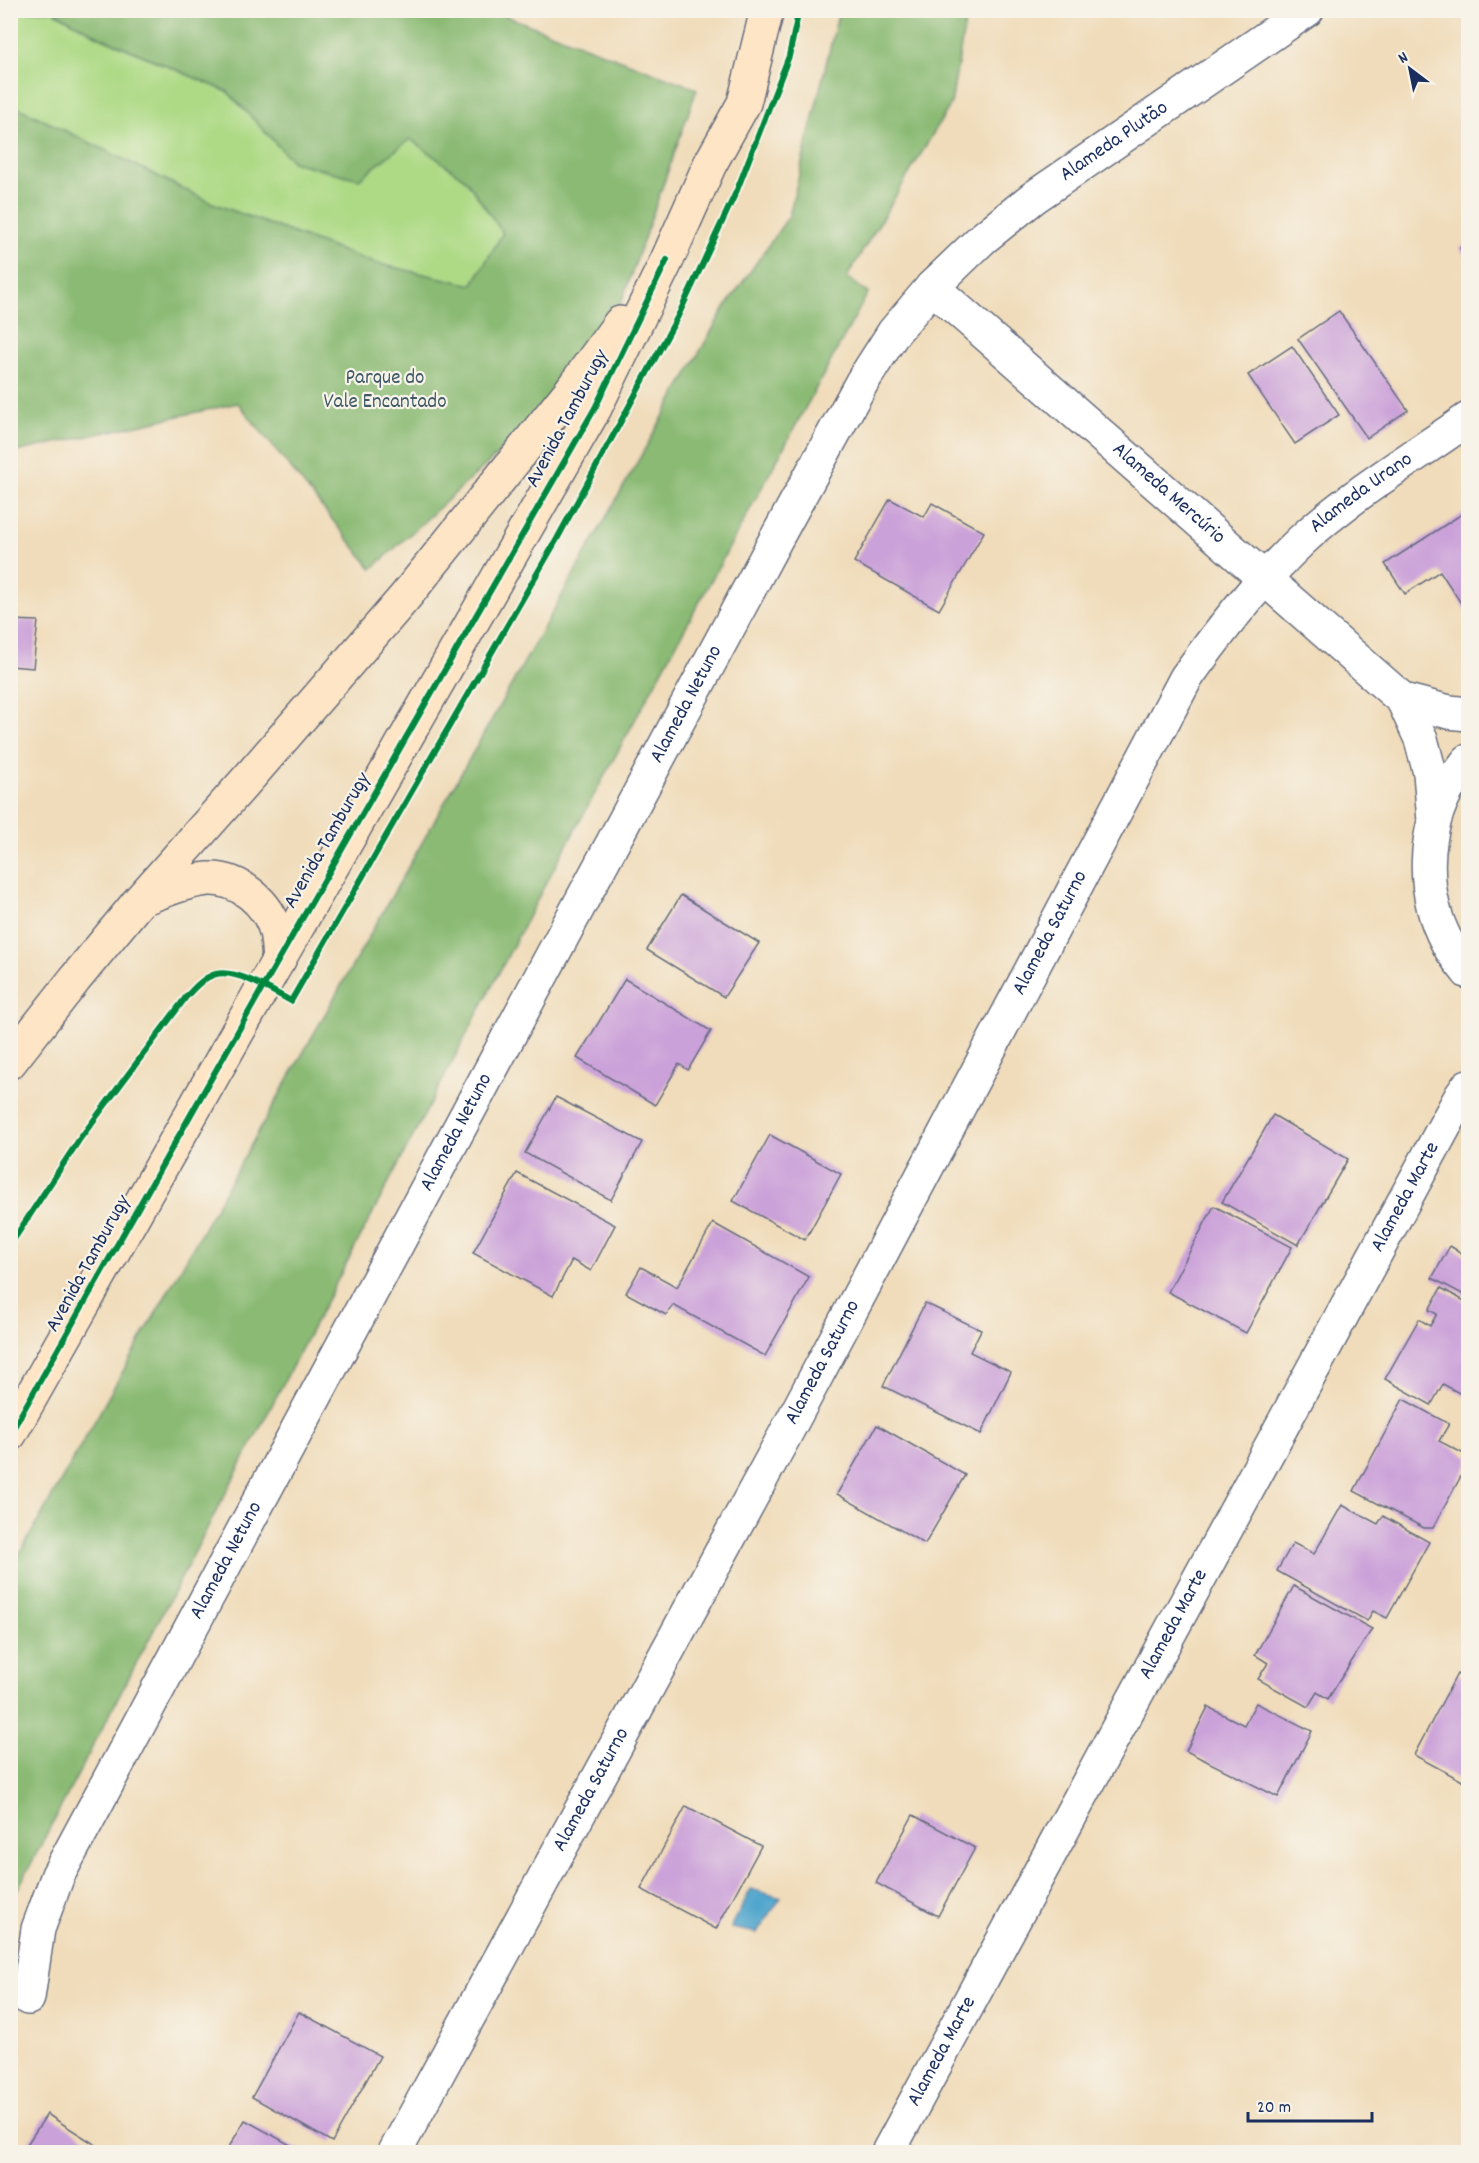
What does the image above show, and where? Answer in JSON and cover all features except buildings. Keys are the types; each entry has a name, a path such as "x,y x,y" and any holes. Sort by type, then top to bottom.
{"main road":[{"name":"Avenida Tamburugy","path":"10,1434 595,408 667,260 710,164 744,104 767,10"},
{"name":"Avenida Tamburugy","path":"10,1062 75,978 140,900 405,597 572,389 667,260"},
{"path":"140,900 181,884 210,879 233,883 253,895 267,911 276,932 279,960"}],"street":[{"name":"Alameda Plutão","path":"932,287 982,239 1033,198 1307,10"},
{"name":"Alameda Mercúrio","path":"932,287 1403,700 1421,739 1430,773 1434,821"},
{"name":"Alameda Netuno","path":"28,1998 38,1929 58,1875 862,382 894,332 932,287"},
{"name":"Alameda Urano","path":"1265,581 1302,541 1349,503 1468,419"},
{"name":"Alameda Saturno","path":"395,2152 785,1435 1186,678 1218,634 1265,581"},
{"name":"Alameda Mercúrio","path":"1403,700 1449,712 1468,714"},
{"path":"1468,761 1451,783 1434,821 1427,862 1432,904 1447,943 1468,972"},
{"name":"Alameda Marte","path":"888,2152 1466,1084"}],"green space":[{"path":"11,11 53,11 100,37 228,92 293,162 359,179 410,139 466,180 503,233 472,285 374,263 212,203 11,104"},
{"name":"Parque do Vale Encantado","path":"53,11 493,11 697,89 601,360 372,569 238,403 11,453 11,104 212,203 374,263 472,285 503,233 466,180 410,139 359,179 293,162 228,92 100,37"},
{"path":"839,11 967,11 951,104 847,277 868,293 545,885 11,1902 11,1569 724,309 789,216"}],"water":[{"path":"751,1889 781,1898 757,1933 731,1928"}],"cycle path":[{"path":"10,1245 79,1140 186,997 200,983 216,974 224,973 254,982 291,1001 557,539 678,316 737,190 789,56 799,10"},
{"path":"10,1434 595,408 667,260"}]}
